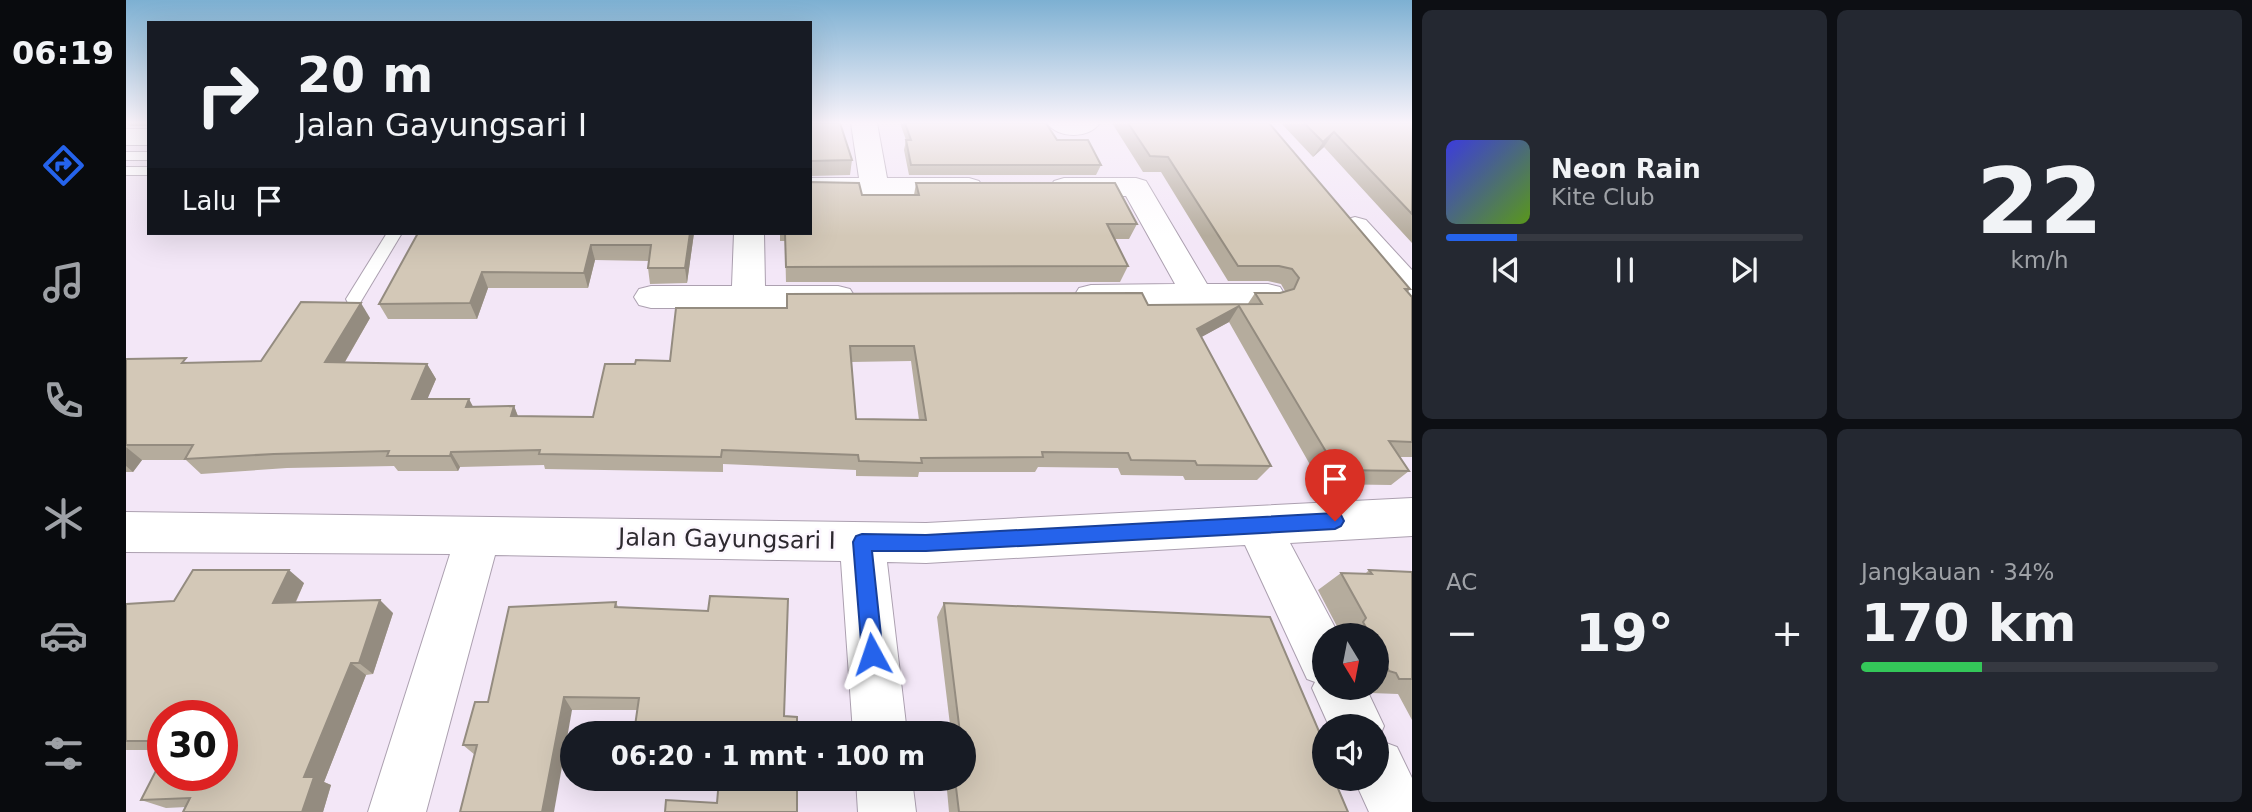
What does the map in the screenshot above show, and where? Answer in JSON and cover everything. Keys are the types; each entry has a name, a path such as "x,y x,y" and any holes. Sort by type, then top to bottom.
{"street":[{"path":"870,161 874,187"},
{"path":"812,187 998,187"},
{"path":"1039,187 1136,187 1197,296"},
{"path":"1338,206 1412,290"},
{"path":"748,297 750,235"},
{"path":"1061,296 1268,295"},
{"path":"652,298 871,296"},
{"name":"Jalan Gayungsari I","path":"126,532 926,543 1412,517"},
{"path":"1258,524 1312,634"},
{"path":"397,812 478,535"},
{"path":"862,542 879,721"},
{"path":"885,791 887,812"},
{"path":"1389,791 1399,812"}],"lane":[{"path":"126,171 147,171"},
{"path":"354,299 393,235"}],"building":[{"path":"910,161 1099,161 1101,165 911,165"},
{"path":"1171,161 1301,161 1410,289 1405,289 1412,297 1412,442 1389,441 1409,471 1337,470 1239,306 1197,329 1271,466 1197,465 1195,461 1131,460 1128,453 1042,452 1043,457 921,458 922,463 859,461 858,455 722,450 721,457 539,454 540,450 451,452 450,456 387,456 389,451 185,459 193,445 126,445 126,359 186,358 182,363 261,361 301,302 361,303 325,362 427,364 412,399 469,399 466,407 514,406 511,416 593,417 605,364 635,364 636,360 670,361 676,308 787,308 787,294 1142,293 1148,305 1262,304 1255,293 1280,293 1294,289 1299,278 1292,269 1279,266 1238,266","holes":["850,346 914,346 926,420 856,419"]},
{"path":"1361,161 1412,161 1412,214"},
{"path":"812,182 859,183 862,195 919,195 916,183 1115,183 1137,224 1107,224 1128,266 786,267 785,235 812,235"},
{"path":"417,235 690,235 685,268 648,268 651,245 591,245 584,273 482,272 470,303 379,304"},
{"path":"193,570 289,570 273,603 380,600 359,663 351,663 304,777 314,777 302,812 183,812 190,798 141,800 147,788 147,791 238,791 238,700 147,700 147,741 126,741 126,604 174,601"},
{"path":"1369,570 1412,572 1412,679 1399,679 1396,673 1390,671 1390,623 1364,623 1366,618 1341,573 1372,574"},
{"path":"710,596 788,599 784,716 797,717 797,721 636,721 639,698 564,697 542,812 460,812 477,745 463,745 475,702 488,702 509,607 616,602 615,607 708,611"},
{"path":"944,603 1270,617 1312,715 1312,791 1339,791 1348,812 959,812 956,791 976,791 976,721 959,721"},
{"path":"718,791 797,791 797,812 665,812 666,800 717,803"}],"route":[{"path":"872,654 862,542 926,543 1335,521"}]}
